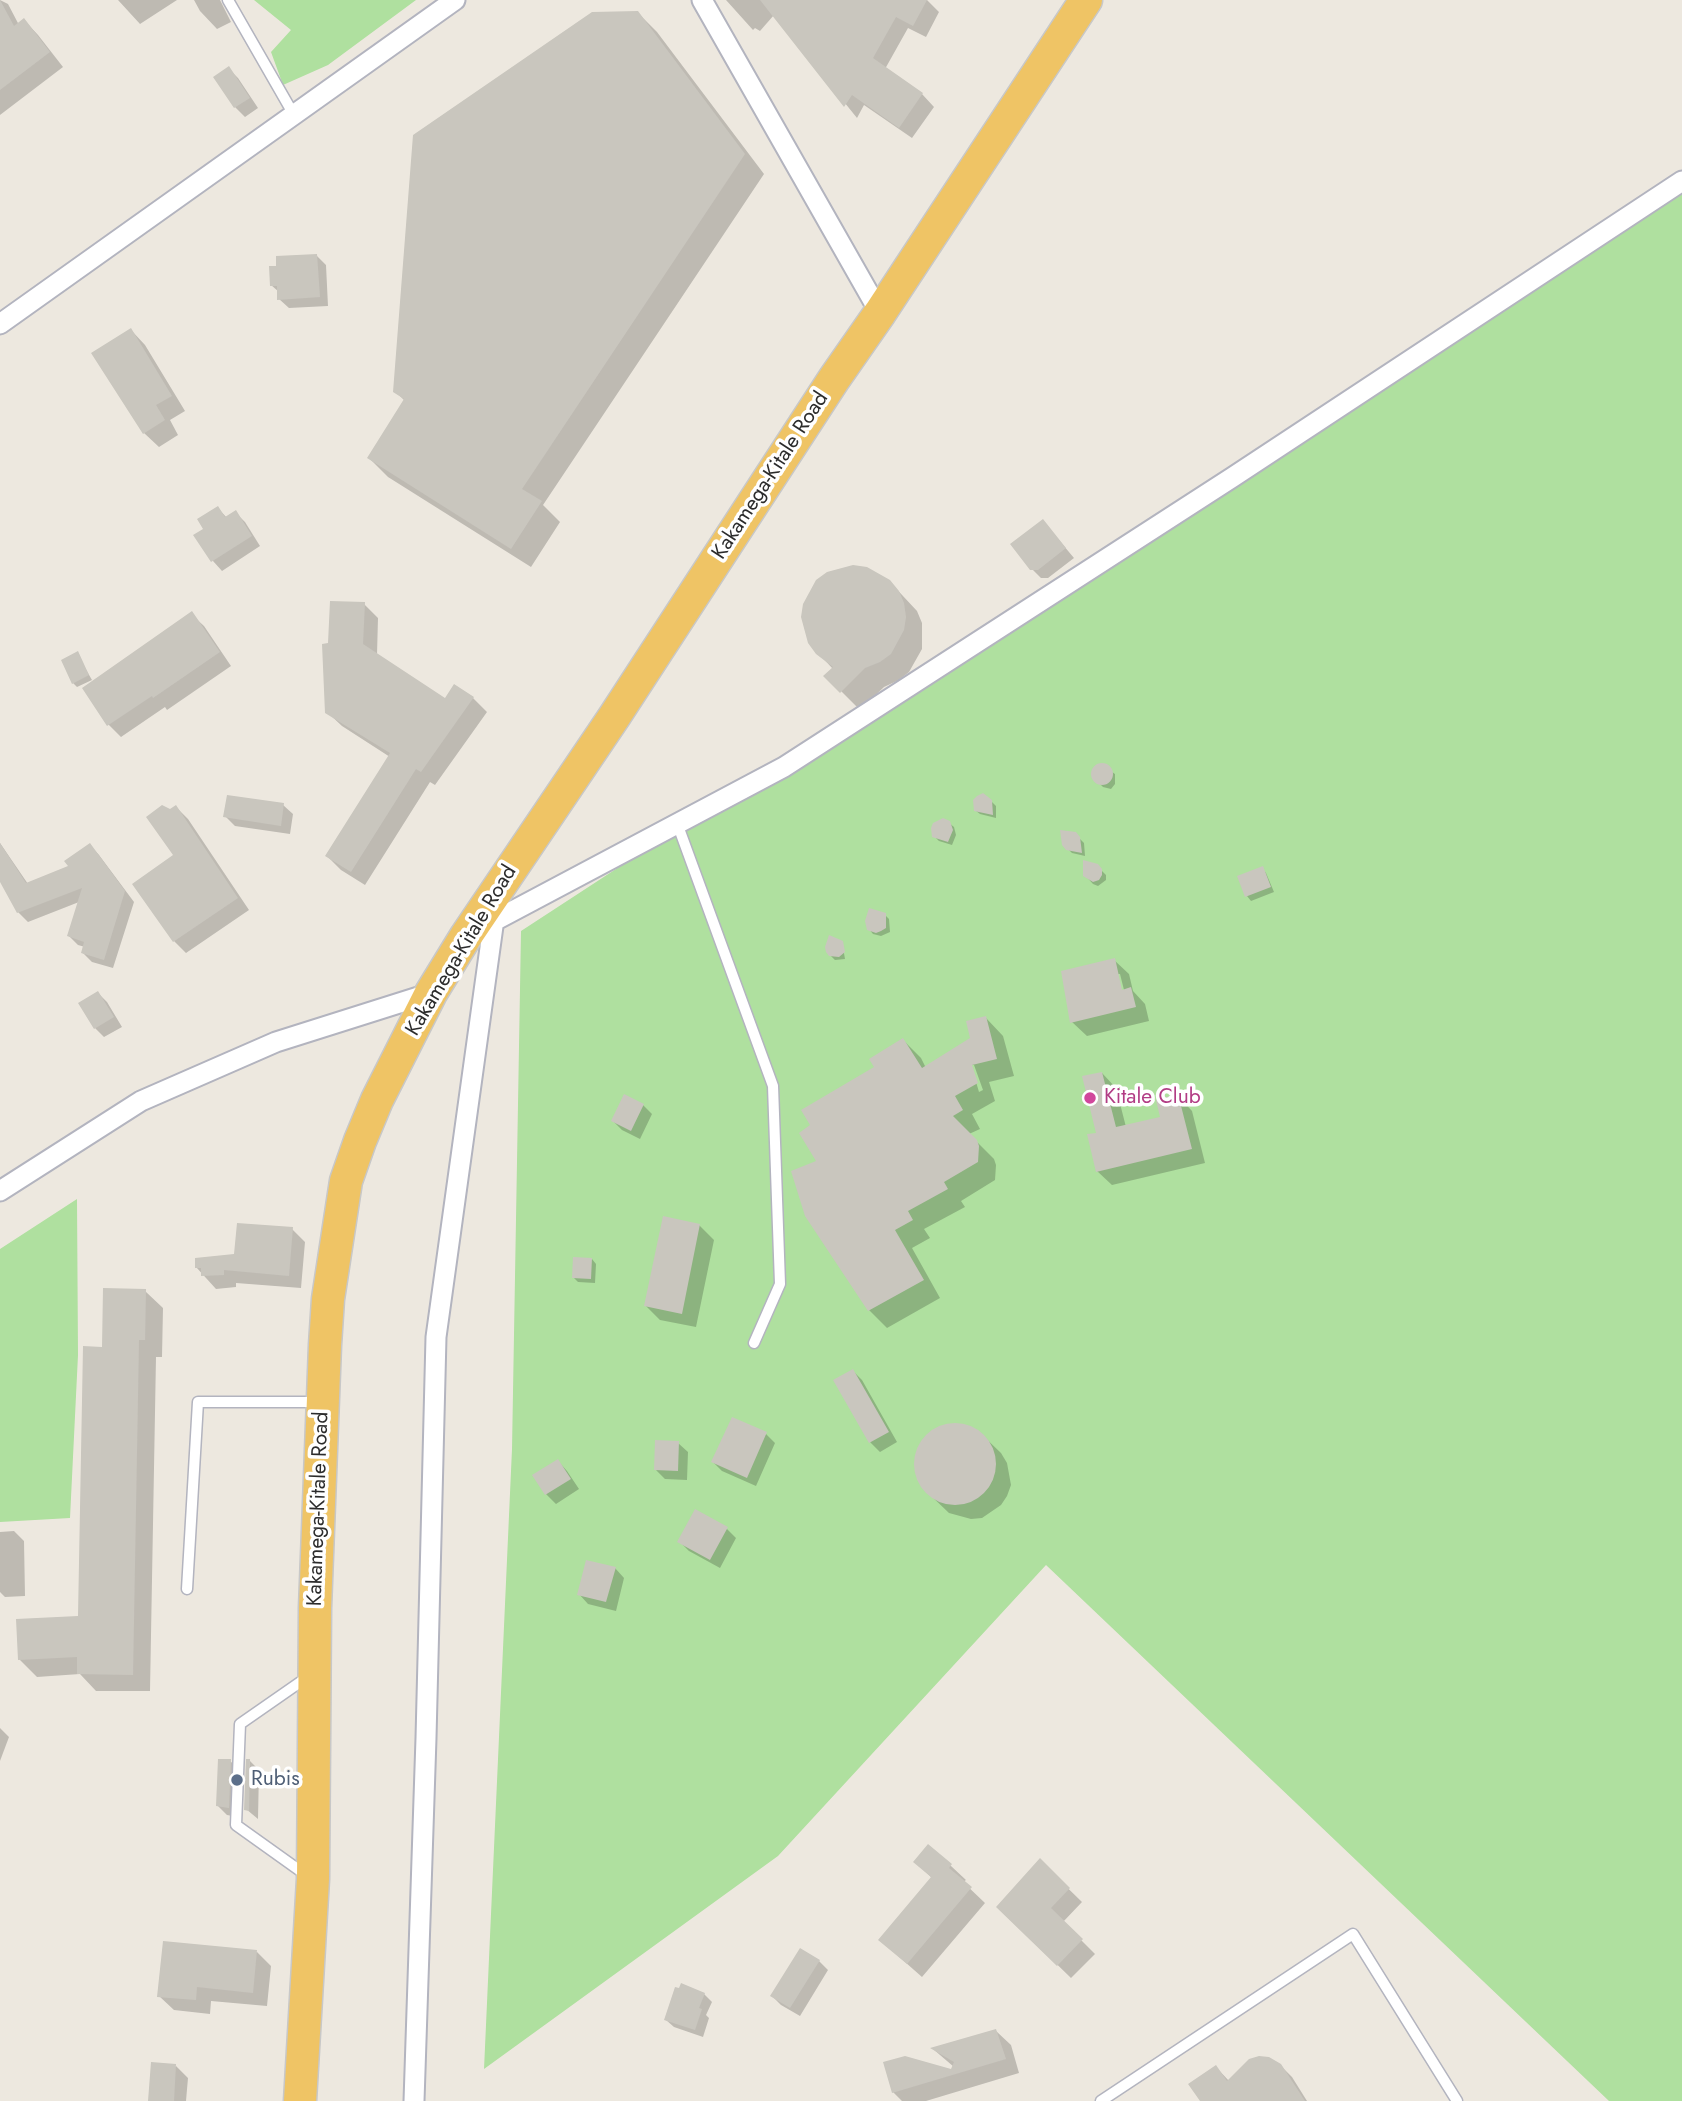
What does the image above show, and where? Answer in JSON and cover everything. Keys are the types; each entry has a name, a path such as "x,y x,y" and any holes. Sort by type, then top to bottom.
{"highway":[{"name":"Kakamega-Kitale Road","path":"299,2100 313,1880 316,1608 328,1299 346,1181 377,1100 431,993 466,936 614,717 1086,0"}],"street":[{"path":"0,324 455,0"},
{"path":"703,0 880,313"},
{"path":"466,936 784,768 1267,455 1682,181"},
{"path":"414,2101 436,1337 494,919"},
{"path":"0,1191 141,1101 276,1042 431,993"}],"lane":[{"path":"228,0 294,115"},
{"path":"677,823 773,1086 780,1284 754,1342"},
{"path":"187,1590 198,1402 323,1402"},
{"path":"313,1880 236,1825 240,1724 316,1672"},
{"path":"1101,2101 1353,1934 1457,2101"}],"green space":[{"path":"254,0 416,0 328,65 283,85 271,52 291,30"},
{"path":"1682,170 1682,2101 1609,2101 1046,1565 778,1856 484,2069 512,1449 521,931 1609,221"},
{"path":"77,1199 78,1355 70,1518 0,1522 0,1249"}],"building":[{"path":"0,0 14,26 24,18 50,52 0,90"},
{"path":"760,0 927,0 913,26 896,17 873,58 923,93 899,128 852,95 844,107"},
{"path":"638,11 745,154 522,489 542,501 511,549 367,458 404,399 393,392 413,135 592,12"},
{"path":"229,66 250,98 234,108 213,77"},
{"path":"317,254 320,297 277,300 277,286 270,286 269,266 276,266 276,256"},
{"path":"131,328 172,396 156,405 165,420 143,434 91,353"},
{"path":"218,506 225,517 236,510 252,536 211,562 193,535 203,529 197,519"},
{"path":"1043,519 1066,548 1038,570 1030,570 1010,544"},
{"path":"853,565 867,567 890,580 899,591 906,617 904,630 891,654 865,668 840,693 823,676 833,667 816,654 808,643 801,617 803,604 816,580 827,572"},
{"path":"330,601 365,602 363,644 445,698 454,684 474,697 421,772 416,769 351,872 325,856 390,753 325,713 322,644 328,643"},
{"path":"192,611 220,652 107,726 82,688"},
{"path":"78,651 89,675 72,684 61,660"},
{"path":"1102,763 1110,766 1113,774 1110,782 1102,785 1094,782 1091,774 1094,766"},
{"path":"983,793 992,800 993,815 974,811 973,800"},
{"path":"227,795 284,803 281,826 223,817"},
{"path":"162,805 170,809 176,805 238,898 173,942 132,884 173,855 146,817"},
{"path":"943,818 950,821 953,830 948,842 932,837 933,823"},
{"path":"1060,830 1076,832 1080,837 1082,853 1066,850 1062,845"},
{"path":"0,843 26,883 68,866 64,861 90,843 125,891 104,960 81,953 84,942 67,936 82,888 17,913 0,882"},
{"path":"1083,860 1098,864 1102,869 1099,880 1093,882 1083,876"},
{"path":"1263,866 1271,887 1245,897 1237,876"},
{"path":"869,908 886,913 886,928 876,933 867,930 865,921"},
{"path":"829,935 843,941 845,952 839,957 829,956 826,952"},
{"path":"1115,958 1122,990 1131,987 1136,1007 1070,1023 1061,971"},
{"path":"98,991 114,1017 94,1029 78,1003"},
{"path":"986,1016 997,1059 972,1065 978,1083 955,1096 963,1110 953,1116 977,1140 978,1162 944,1182 948,1189 908,1211 913,1220 895,1230 924,1280 868,1311 805,1216 791,1171 816,1161 799,1133 810,1125 801,1110 874,1067 869,1059 903,1038 922,1068 970,1038 966,1021"},
{"path":"1102,1072 1116,1127 1160,1117 1156,1100 1178,1094 1192,1149 1096,1172 1087,1134 1096,1133 1082,1076"},
{"path":"624,1094 644,1104 631,1131 611,1121"},
{"path":"663,1216 700,1224 682,1314 644,1306"},
{"path":"237,1223 293,1227 289,1276 224,1270 224,1275 201,1276 201,1268 195,1268 195,1258 234,1254"},
{"path":"573,1257 592,1258 591,1279 572,1278"},
{"path":"103,1288 146,1289 145,1340 139,1340 133,1675 77,1674 77,1657 18,1660 16,1619 78,1616 83,1346 102,1347"},
{"path":"853,1369 889,1432 869,1443 833,1380"},
{"path":"732,1417 767,1432 747,1478 711,1462"},
{"path":"947,1423 963,1423 978,1430 989,1441 996,1456 993,1480 984,1493 963,1505 947,1505 932,1498 921,1487 914,1472 914,1456 921,1441 932,1430"},
{"path":"655,1440 679,1441 678,1471 654,1470"},
{"path":"558,1459 571,1479 545,1495 532,1475"},
{"path":"695,1509 728,1527 710,1560 677,1542"},
{"path":"586,1560 616,1567 606,1602 577,1595"},
{"path":"218,1759 231,1759 229,1808 216,1806"},
{"path":"246,1759 250,1759 249,1811 244,1810"},
{"path":"928,1844 952,1864 949,1868 972,1887 907,1964 878,1940 931,1877 913,1862"},
{"path":"1040,1858 1070,1888 1051,1908 1083,1939 1057,1966 996,1907"},
{"path":"163,1941 257,1950 253,1993 197,1987 196,2000 157,1997"},
{"path":"800,1948 820,1960 790,2008 770,1996"},
{"path":"681,1983 705,1993 695,2030 664,2020 675,1987 679,1988"},
{"path":"996,2029 1006,2059 892,2093 883,2062 905,2056 951,2069 954,2062 930,2048"},
{"path":"1269,2057 1281,2064 1305,2101 1200,2101 1188,2084 1216,2065 1227,2081 1249,2059"},
{"path":"151,2062 176,2064 174,2101 148,2101"}],"place":[{"name":"Kitale Club","path":"1090,1098"},
{"name":"Rubis","path":"237,1780"}]}
